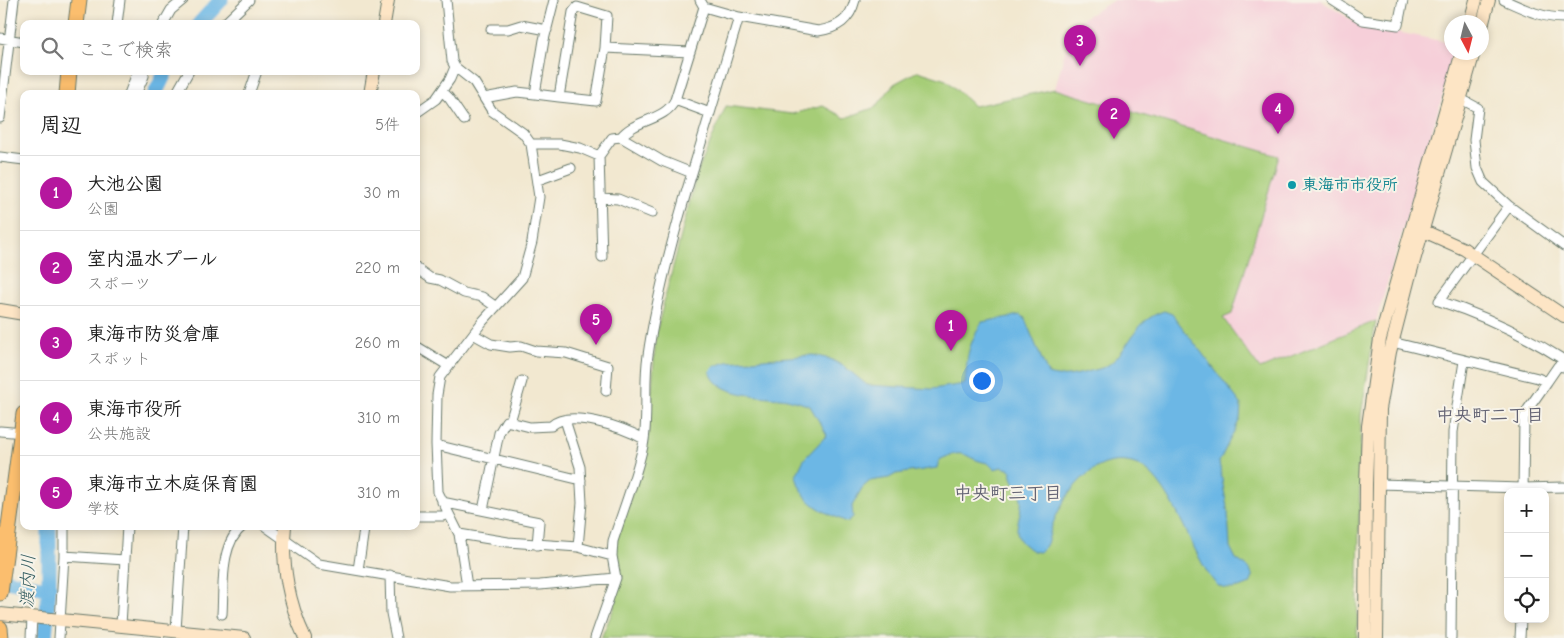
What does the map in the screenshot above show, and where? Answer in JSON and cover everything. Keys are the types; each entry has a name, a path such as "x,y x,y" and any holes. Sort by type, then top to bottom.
{"main road":[{"path":"77,20 80,0"},
{"path":"67,90 69,75"},
{"path":"0,593 20,445"},
{"path":"0,628 1,638"}],"street":[{"path":"0,118 4,39 14,0"},
{"path":"117,20 120,0"},
{"path":"165,20 171,10 184,0"},
{"path":"228,20 249,0"},
{"path":"385,20 388,0"},
{"path":"446,0 452,61 455,67 474,82 492,111 523,133 532,144 538,180 539,204 524,275 520,282 496,307 440,377 437,395 436,445 438,492 447,514 459,534 467,586"},
{"path":"535,94 550,8 554,0"},
{"path":"602,257 598,156 612,138 620,137 632,126 666,112 675,100 690,52 702,3 739,17 818,31 831,29 842,24 852,12 855,0"},
{"path":"1332,0 1363,20 1398,25 1404,0"},
{"path":"1472,15 1476,0"},
{"path":"1485,15 1489,0"},
{"path":"1504,0 1532,13 1552,18 1564,18"},
{"path":"484,98 517,92 559,97 596,101 605,48 607,16 577,7 573,12 559,97"},
{"path":"595,638 616,578 612,556 613,541 637,470 644,439 646,374 650,338 678,220 739,17"},
{"path":"491,29 508,29 521,25 547,30"},
{"path":"4,39 20,41"},
{"path":"605,48 690,52"},
{"path":"1377,638 1380,409 1392,342 1417,228 1460,60"},
{"path":"1366,638 1366,484 1372,395 1380,339 1461,99 1472,60"},
{"path":"420,110 436,99 455,67"},
{"path":"131,90 137,75"},
{"path":"138,90 144,76 142,75"},
{"path":"178,90 186,75"},
{"path":"251,90 256,75"},
{"path":"371,90 373,75"},
{"path":"442,91 464,120"},
{"path":"1461,99 1478,108 1474,140 1477,168 1483,182 1509,206 1564,246"},
{"path":"675,100 710,113"},
{"path":"620,137 662,161 692,173"},
{"path":"532,144 560,144 580,148 598,156"},
{"path":"0,158 20,160"},
{"path":"538,180 571,168"},
{"path":"600,198 618,199 652,213"},
{"path":"1509,206 1439,301 1526,336 1564,360"},
{"path":"1417,228 1472,254 1564,316"},
{"path":"420,271 430,278 440,280 464,292 482,297 496,307"},
{"path":"0,310 20,313"},
{"path":"474,334 491,344 510,347 521,346 536,351 566,353 608,366 606,391"},
{"path":"1392,342 1538,378 1547,382"},
{"path":"420,348 448,365"},
{"path":"1451,638 1453,432 1464,361"},
{"path":"1523,488 1524,418 1528,409 1558,366 1564,367"},
{"path":"510,422 522,381"},
{"path":"483,510 499,433 506,421 530,427 551,426 556,420 600,422 644,439"},
{"path":"565,420 580,467 582,503 578,547"},
{"path":"0,431 20,425"},
{"path":"436,445 581,480"},
{"path":"1534,488 1563,483"},
{"path":"1378,484 1452,485 1504,489"},
{"path":"442,502 540,522 536,545"},
{"path":"420,516 443,516 447,514"},
{"path":"59,638 64,530"},
{"path":"121,625 127,530"},
{"path":"176,630 183,530"},
{"path":"222,614 226,554 234,532 237,530"},
{"path":"270,530 319,564 450,586 540,585 616,578"},
{"path":"285,530 284,541 286,574 292,604 305,638"},
{"path":"358,570 364,530"},
{"path":"459,534 536,545 578,547 612,556"},
{"path":"64,556 125,560"},
{"path":"390,575 391,613 396,638"},
{"path":"0,614 244,638"},
{"path":"31,638 34,618"},
{"path":"1520,638 1521,623"}],"shaded area":[{"path":"1114,0 1320,0 1358,24 1444,42 1444,60 1451,60 1451,67 1376,321 1260,369 1222,318 1232,313 1279,156 1055,89 1072,25"}],"green space":[{"path":"918,71 946,80 974,106 1055,89 1279,156 1232,314 1223,318 1260,369 1376,321 1361,415 1357,638 601,638 614,608 617,583 615,545 648,443 656,333 697,173 726,106 792,114 823,106 845,118 876,107 894,84"}],"water":[{"path":"1164,311 1172,314 1241,404 1240,419 1219,462 1228,513 1230,547 1236,559 1249,568 1253,577 1250,584 1241,587 1228,589 1216,584 1198,555 1169,498 1158,482 1146,470 1132,463 1118,462 1105,464 1093,470 1082,479 1064,501 1052,526 1047,544 1039,552 1029,549 1018,536 1021,499 1012,478 1011,470 1002,467 994,469 988,463 961,454 955,454 939,460 937,468 896,474 889,478 870,481 862,488 852,506 853,517 847,522 815,505 799,486 796,476 804,459 827,435 810,406 787,399 755,396 731,391 714,380 710,371 715,366 727,362 813,355 830,359 845,367 867,385 932,389 965,384 969,352 982,322 1020,315 1024,317 1048,374 1070,376 1099,369 1109,364 1119,355 1146,321"}],"waterway":[{"name":"渡内川","path":"203,20 221,0"},
{"name":"渡内川","path":"157,90 164,75"},
{"name":"渡内川","path":"45,638 49,586 49,530"},
{"path":"0,579 41,587 49,586"}],"place":[{"name":"東海市防災倉庫","path":"1080,66"},
{"name":"東海市役所","path":"1278,134"},
{"name":"室内温水プール","path":"1114,139"},
{"name":"東海市市役所","path":"1292,185"},
{"name":"東海市立木庭保育園","path":"596,345"},
{"name":"大池公園","path":"951,351"}],"district":[{"name":"中央町二丁目","path":"1490,415"},
{"name":"中央町三丁目","path":"1008,493"}]}
